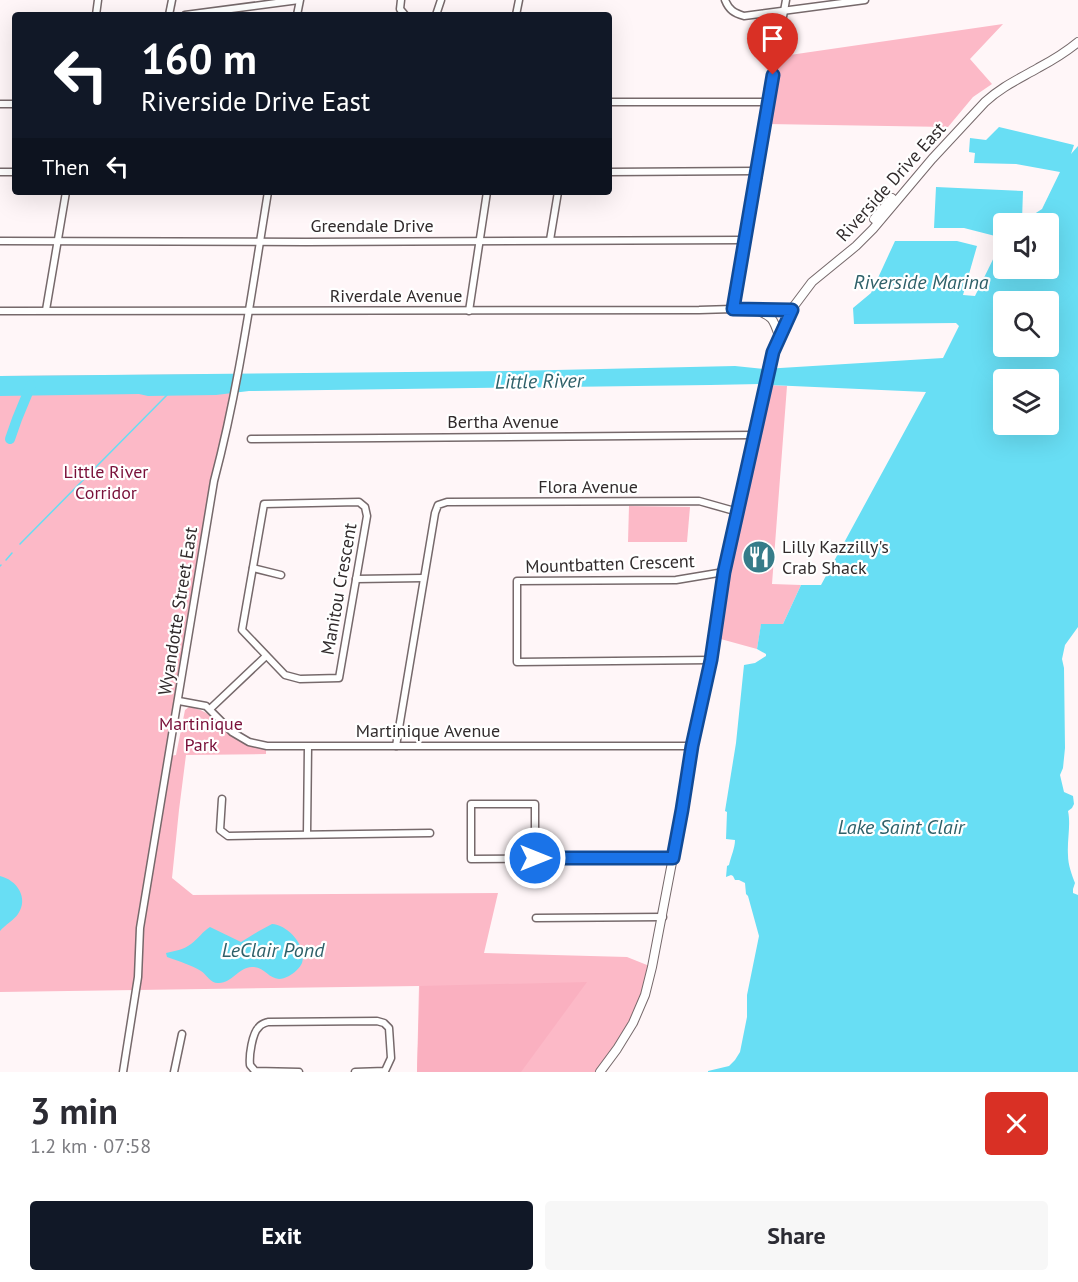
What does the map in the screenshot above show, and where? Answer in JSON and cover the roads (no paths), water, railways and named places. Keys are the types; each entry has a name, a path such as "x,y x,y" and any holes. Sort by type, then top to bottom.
{"main road":[{"name":"Riverside Drive East","path":"600,1072 626,1036 639,1010 652,967 663,917 692,746 711,660 724,572 773,352 779,336 792,310 812,282 861,240 993,94 1078,42"},
{"path":"874,219 895,195 916,178"},
{"path":"755,309 770,316 779,336"}],"street":[{"path":"208,12 300,0"},
{"path":"725,0 733,12 744,16 866,0"},
{"path":"733,309 786,0"},
{"path":"612,102 768,102"},
{"path":"612,172 755,171"},
{"path":"46,310 66,195"},
{"name":"Wyandotte Street East","path":"123,1072 138,977 140,928 214,481 233,399 268,195"},
{"path":"469,311 488,195"},
{"path":"550,240 558,195"},
{"name":"Greendale Drive","path":"0,241 744,240"},
{"name":"Riverdale Avenue","path":"0,311 792,310"},
{"name":"Bertha Avenue","path":"251,439 755,435"},
{"name":"Flora Avenue","path":"423,578 435,513 438,505 447,502 699,501 738,512"},
{"name":"Manitou Crescent","path":"358,502 365,507 367,516 356,579 339,678 300,679 285,675 242,630 264,504 358,502"},
{"path":"253,568 281,575"},
{"name":"Mountbatten Crescent","path":"711,660 517,662 517,581 676,580 724,572"},
{"path":"356,579 423,578 396,746"},
{"path":"179,701 206,706 210,709 266,656"},
{"name":"Martinique Avenue","path":"210,709 232,732 249,742 267,746 692,746"},
{"path":"307,834 308,747"},
{"path":"222,799 220,830 228,836 429,833"},
{"path":"535,858 535,804 471,804 471,859 673,858"},
{"path":"536,918 663,917"},
{"path":"299,1072 255,1071 250,1065 249,1058 258,1027 268,1022 377,1021 384,1023 389,1028 391,1058 385,1071 355,1072"},
{"path":"174,1072 182,1034"}],"water":[{"name":"Lake Saint Clair","path":"999,127 1074,145 1071,154 1078,146 1078,627 1065,645 1062,659 1065,748 1060,775 1064,792 1073,796 1074,804 1068,811 1068,859 1075,883 1073,893 1078,895 1078,1072 708,1072 729,1066 740,1052 747,1017 747,995 759,936 746,894 745,883 735,880 731,875 726,877 735,840 726,839 727,812 725,811 736,743 744,665 755,663 766,656 757,649 761,624 783,624 801,585 821,585 926,392 760,384 249,391 216,395 0,396 0,376 511,371 735,366 764,369 943,358 959,326 956,323 854,324 853,308 871,293 895,241 957,241 977,246 963,295 975,296 993,259 993,279 1059,279 1059,213 1036,213 1042,209 1060,172 1016,164 974,163 975,153 969,152 970,138 986,140"},
{"name":"Lake Saint Clair","path":"936,187 1023,191 1022,213 993,213 993,235 964,228 934,228"},
{"path":"0,876 12,881 20,890 22,902 18,914 0,931"},
{"name":"LeClair Pond","path":"272,924 290,932 302,950 301,965 289,976 283,978 273,978 262,970 252,967 243,970 228,981 216,983 197,969 167,957 166,953 188,946 210,927 241,942"}],"waterway":[{"path":"10,439 31,385"},
{"path":"20,544 167,395"},
{"path":"6,560 12,553"}],"place":[{"name":"Lilly Kazzilly's Crab Shack","path":"759,557"}],"water label":[{"name":"Riverside Marina","path":"921,282"},
{"name":"Little River","path":"539,381"}],"park label":[{"name":"Little River Corridor","path":"106,482"},
{"name":"Martinique Park","path":"201,734"}]}
